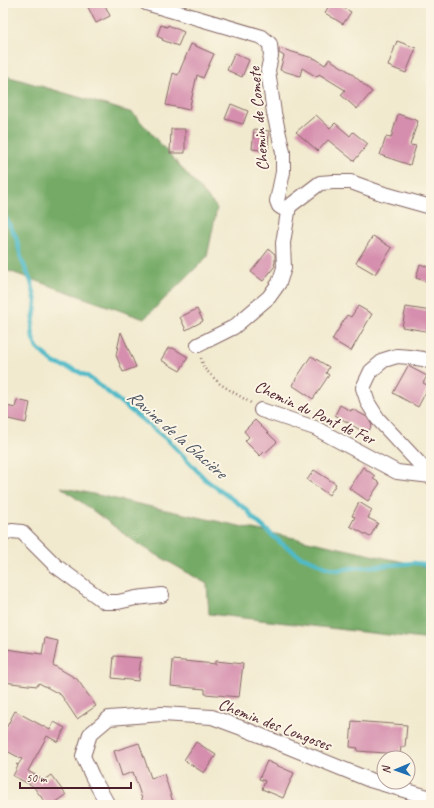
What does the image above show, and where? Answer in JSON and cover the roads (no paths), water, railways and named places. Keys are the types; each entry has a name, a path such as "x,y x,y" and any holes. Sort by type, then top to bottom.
{"street":[{"name":"Chemin de Comete","path":"146,3 262,37 270,44 271,56 268,70 274,113 283,152 283,172 278,201 279,206 282,208 287,208 290,206"},
{"path":"198,345 234,327 270,297 279,283 284,268 283,243 290,206 320,183 351,182 381,193 431,207"},
{"name":"Chemin du Pont de Fer","path":"431,362 423,359 397,356 384,360 371,371 363,388 368,403 378,419 431,476"},
{"name":"Chemin du Pont de Fer","path":"261,410 315,428 397,472 431,476"},
{"path":"3,533 12,531 22,532 56,566 105,602 118,602 162,595"},
{"name":"Chemin des Longoses","path":"108,805 83,756 90,734 109,718 162,714 212,717 370,780 431,798"}],"waterway":[{"name":"Ravine de la Glacière","path":"3,213 16,237 22,261 31,281 36,302 32,327 33,339 37,348 54,363 75,370 87,376 99,385 169,441 206,480 247,510 253,518 281,543 300,556 325,567 338,570 414,563 431,565"}]}
